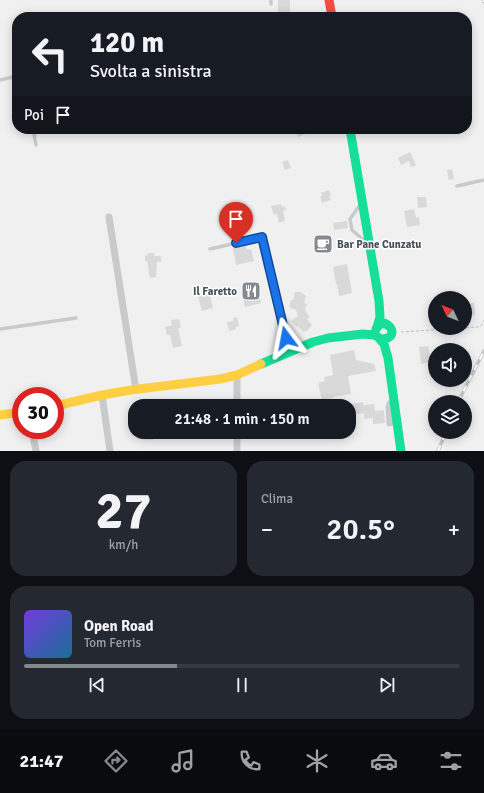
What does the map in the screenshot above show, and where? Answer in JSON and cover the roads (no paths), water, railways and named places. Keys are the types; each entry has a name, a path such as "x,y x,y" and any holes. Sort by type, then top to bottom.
{"main road":[{"path":"329,0 331,12"},
{"path":"351,134 379,301 380,316 378,332 384,344 388,358"},
{"path":"379,301 391,331 388,347 388,358 401,451"},
{"path":"64,404 102,395 220,379 237,375 313,342 341,336 363,334 374,335 378,332 382,323 386,323 391,331"},
{"path":"378,332 385,340 391,331"},
{"path":"0,414 12,413"}],"street":[{"path":"110,217 136,390"},
{"path":"265,251 289,353"},
{"path":"237,375 237,399"},
{"path":"102,395 110,451"},
{"path":"390,423 389,407 390,404 394,402"},
{"path":"34,439 36,451"},
{"path":"237,439 237,451"}],"lane":[{"path":"0,80 12,77"},
{"path":"34,134 36,146"},
{"path":"457,186 484,180"},
{"path":"362,203 350,219 352,230 369,245"},
{"path":"210,249 262,237 265,251"},
{"path":"0,328 76,318"}],"railway":[{"path":"462,395 484,351"},
{"path":"438,451 443,439"}],"place":[{"name":"Bar Pane Cunzatu","path":"323,244"},
{"name":"Il Faretto","path":"251,291"}]}
